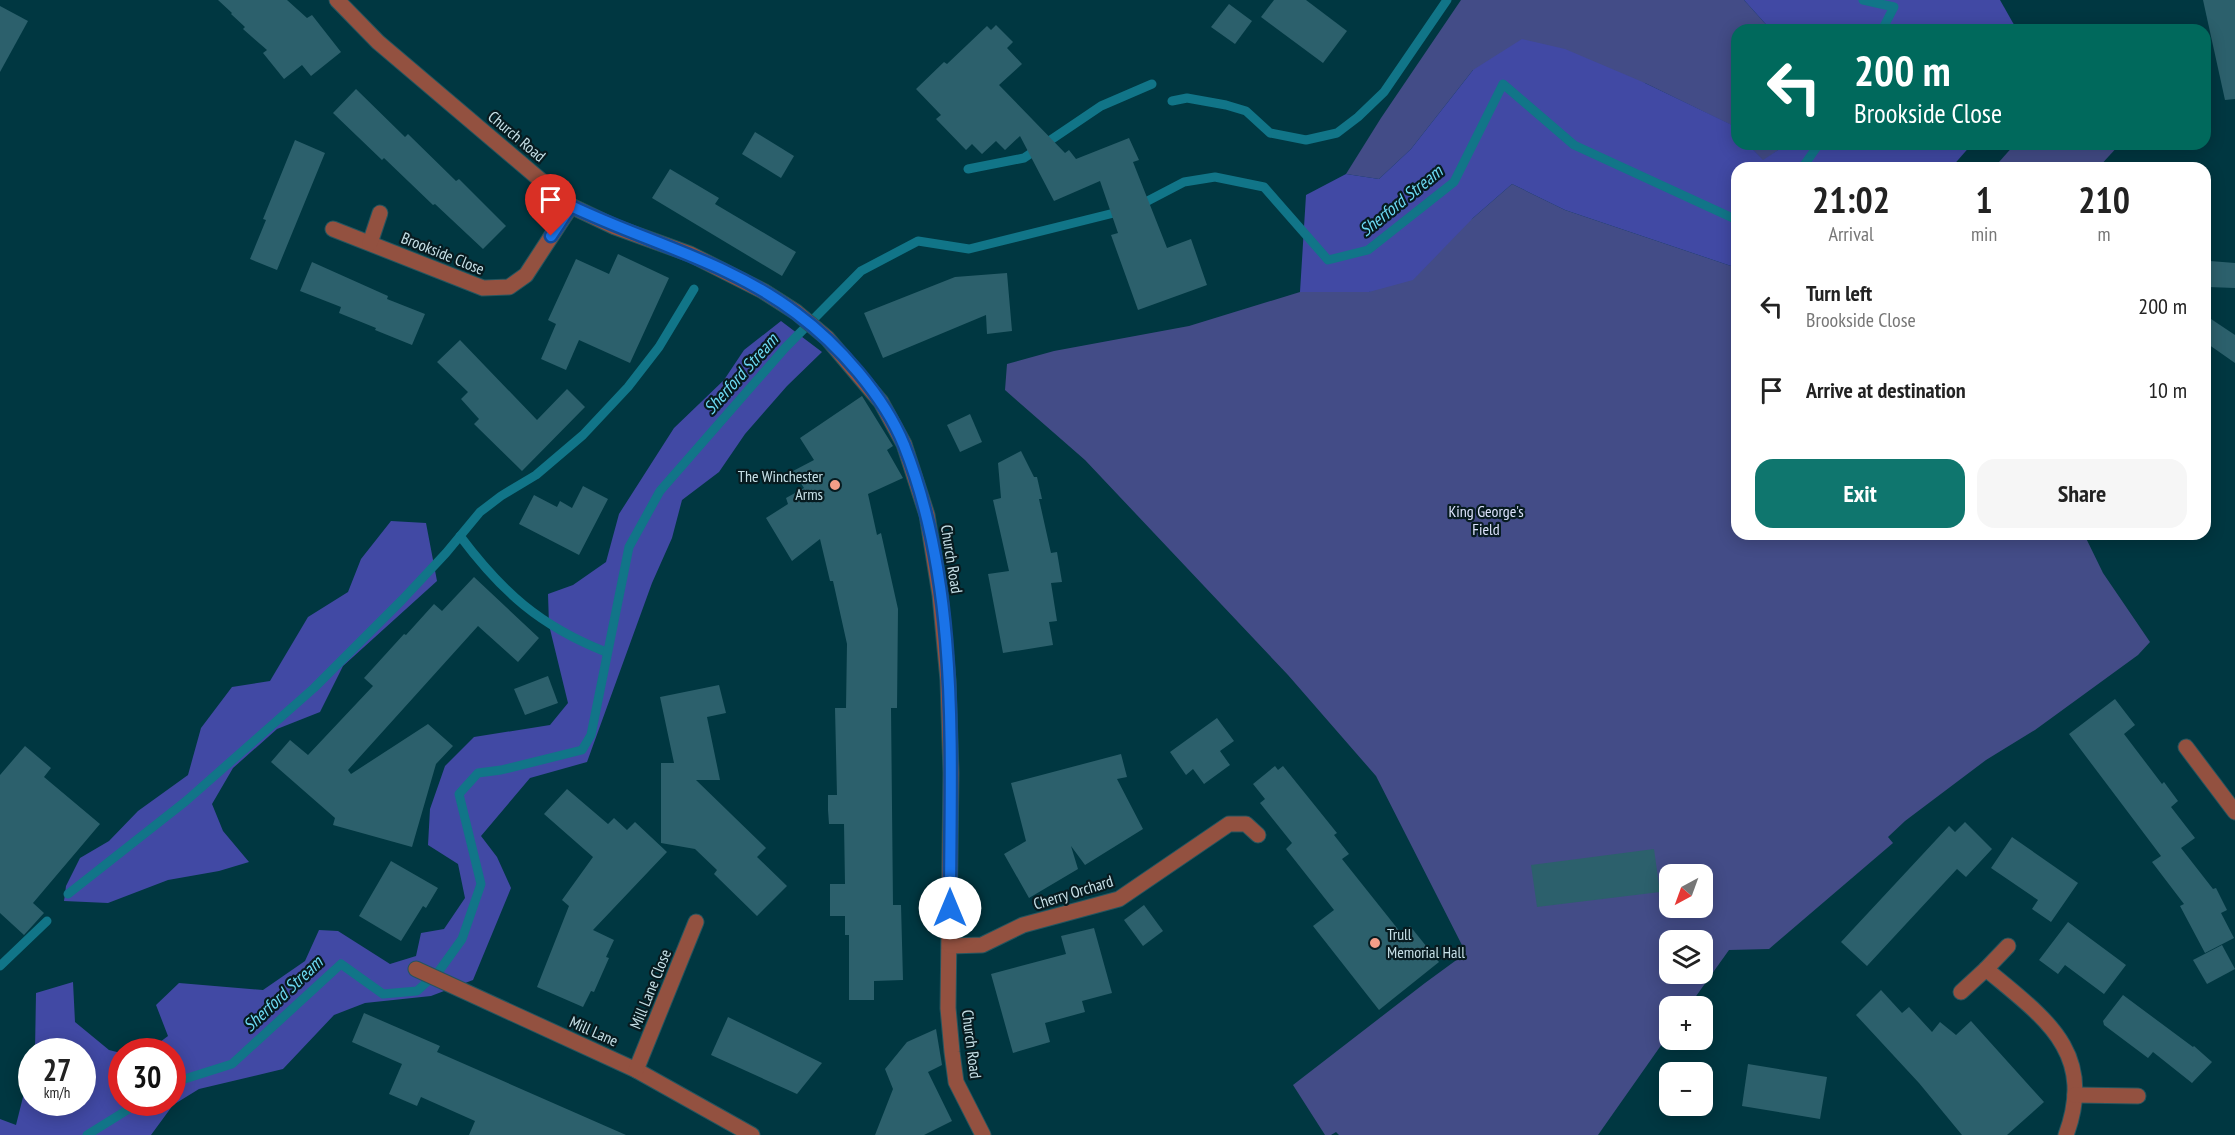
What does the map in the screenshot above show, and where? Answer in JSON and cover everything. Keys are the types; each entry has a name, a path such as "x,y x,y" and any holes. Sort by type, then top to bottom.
{"street":[{"name":"Church Road","path":"337,0 378,42 571,206 615,227 690,254 763,291 796,312 827,338 881,402 904,444 927,515 940,595 948,680 951,773 948,1008 956,1082 981,1135"},
{"name":"Brookside Close","path":"333,229 483,288 509,288 526,275 571,206"},
{"path":"370,243 380,213"},
{"path":"2186,747 2235,812"},
{"name":"Cherry Orchard","path":"950,946 982,945 1023,925 1119,899 1229,825 1246,824 1258,835"},
{"name":"Mill Lane Close","path":"636,1070 696,922"},
{"path":"1960,993 2008,946"},
{"name":"Mill Lane","path":"416,969 453,988 636,1070 752,1135"},
{"path":"1986,969 2043,1018 2066,1048 2073,1069 2075,1095 2072,1120 2066,1135"},
{"path":"2075,1095 2138,1096"}],"green space":[{"path":"1461,0 1744,0 1766,24 1731,24 1731,125 1645,83 1473,70 1411,149 1379,179 1346,174"},
{"path":"1753,150 1779,150 1763,161"},
{"path":"2010,150 2114,150 2104,162 1999,162"},
{"name":"King George's Field","path":"1512,184 1565,210 1731,266 1731,540 2087,540 2103,573 2150,642 2138,655 2035,730 1986,760 1905,821 1888,837 1893,843 1769,949 1729,950 1713,972 1713,930 1659,930 1659,984 1705,984 1696,996 1659,996 1659,1048 1598,1135 1339,1135 1336,1132 1325,1135 1293,1085 1466,953 1376,776 1288,675 1085,460 1005,390 1007,364 1054,351 1189,326 1300,292 1369,292 1473,218"}],"shaded area":[{"path":"1744,0 2000,0 2014,24 1766,24"},
{"path":"1522,39 1565,49 1645,83 1731,125 1731,150 1754,150 1763,160 1778,150 1967,150 1956,162 1731,162 1731,266 1565,210 1512,184 1473,218 1413,280 1369,292 1300,292 1306,195 1346,174 1379,179 1411,149 1473,70"},
{"path":"781,321 822,352 787,386 745,434 719,472 682,500 672,538 652,583 587,762 530,778 481,836 497,857 511,888 473,980 431,996 365,1003 334,1015 283,1069 199,1089 186,1097 186,1038 165,1038 168,1036 156,1005 179,983 263,990 305,961 319,930 338,931 390,964 416,956 421,933 444,929 465,898 458,864 428,845 430,809 445,766 474,737 550,725 568,703 549,625 548,594 573,585 606,562 619,514 674,428 724,380 744,350"},
{"path":"391,521 426,523 437,581 343,666 320,712 277,729 233,768 212,804 223,831 249,862 219,871 168,880 108,903 64,901 66,886 80,858 109,841 138,811 188,775 201,728 232,687 270,681 308,617 348,592 361,559"},
{"path":"73,982 75,1022 94,1038 35,1038 36,993"},
{"path":"96,1039 108,1049 108,1116 165,1116 151,1135 0,1135 0,1119 16,1125 18,1116 96,1116"}],"building":[{"path":"218,0 287,0 307,18 312,15 341,52 311,76 302,65 284,79 263,53 267,50 243,29 245,27"},
{"path":"1274,0 1306,0 1347,31 1323,63 1261,17"},
{"path":"2203,0 2235,0 2235,99 2225,100 2211,36 2211,24 2208,24"},
{"path":"1229,4 1252,21 1235,44 1211,27"},
{"path":"0,6 28,21 0,72"},
{"path":"996,25 1013,42 1007,48 1022,64 999,85 1065,153 1069,150 1076,159 1129,138 1139,160 1133,162 1167,248 1191,239 1207,285 1138,310 1111,235 1118,233 1100,181 1054,201 1020,136 1005,150 996,141 982,154 972,144 966,150 936,119 941,115 916,89 944,62 947,64 987,26 991,30"},
{"path":"356,89 405,137 408,134 456,181 459,179 506,226 483,249 384,158 382,160 333,113"},
{"path":"755,132 794,156 781,178 742,154"},
{"path":"295,140 325,153 277,270 250,259 266,220 263,219"},
{"path":"670,169 719,198 715,204 796,252 782,276 652,198"},
{"path":"618,254 669,278 630,363 579,340 566,370 541,359 556,324 548,320 576,259 609,274"},
{"path":"2211,261 2235,263 2235,288 2211,287"},
{"path":"312,262 388,296 387,299 425,314 412,345 339,313 341,307 300,291"},
{"path":"1007,273 1012,331 987,334 986,315 883,358 864,313 955,277"},
{"path":"2211,319 2235,335 2235,363 2211,346"},
{"path":"460,340 537,420 567,389 585,407 522,471 474,424 479,419 461,399 468,392 437,362"},
{"path":"862,396 893,446 887,450 903,478 868,494 877,535 881,533 898,609 897,708 891,708 893,905 901,905 903,980 874,981 874,1000 849,1000 849,935 845,935 845,916 830,916 830,884 845,884 844,824 829,824 828,810 828,795 837,795 835,708 846,708 847,644 833,581 830,581 820,539 792,561 766,518 788,504 786,498 804,488 793,471 814,460 800,438"},
{"path":"970,414 982,442 960,452 947,425"},
{"path":"1021,451 1034,477 1037,477 1042,499 1039,499 1051,553 1057,552 1062,582 1051,583 1057,621 1049,622 1053,645 1003,653 988,574 1009,571 993,500 1001,498 998,463"},
{"path":"583,486 608,499 579,555 519,524 534,495 557,507 560,501 572,508"},
{"path":"474,577 539,638 518,662 478,626 348,770 351,774 428,724 453,746 436,764 412,847 333,825 335,818 271,762 290,740 308,755 373,686 364,678 404,634 406,635 434,604 442,611"},
{"path":"548,676 558,703 525,715 514,689"},
{"path":"719,685 726,713 707,717 720,780 696,780 766,848 757,857 787,886 757,916 714,874 717,870 695,849 661,843 661,763 674,763 660,697"},
{"path":"2115,699 2135,725 2124,734 2178,801 2171,807 2195,838 2181,848 2213,889 2216,888 2227,910 2221,913 2234,938 2205,953 2180,906 2184,904 2152,862 2161,856 2069,734"},
{"path":"1217,718 1234,741 1220,751 1230,765 1204,784 1193,769 1186,775 1170,752"},
{"path":"25,746 51,768 44,777 100,824 33,903 44,913 24,935 0,913 0,775"},
{"path":"1121,754 1127,777 1117,779 1143,829 1085,865 1071,846 1078,869 1029,898 1004,854 1026,841 1011,783"},
{"path":"1275,766 1278,770 1283,766 1337,833 1334,835 1349,854 1342,859 1401,933 1410,926 1439,962 1379,1010 1313,926 1334,910 1286,849 1292,843 1260,803 1265,799 1253,784"},
{"path":"567,789 608,824 614,818 627,830 635,822 667,852 593,930 614,940 594,992 591,991 583,1007 537,987 569,906 562,900 593,857 544,814"},
{"path":"1965,822 1992,849 1966,877 1957,869 1867,966 1841,942 1949,826 1955,832"},
{"path":"2012,837 2078,883 2051,922 2032,909 2038,900 1991,868"},
{"path":"1654,849 1659,892 1537,907 1531,865"},
{"path":"391,861 438,888 426,908 423,906 401,941 359,916"},
{"path":"1144,905 1163,931 1143,946 1124,920"},
{"path":"2068,922 2126,965 2104,994 2065,965 2058,974 2039,960"},
{"path":"1094,928 1112,993 1082,1001 1085,1012 1045,1023 1050,1042 1013,1053 991,974 1066,954 1061,936"},
{"path":"2222,945 2235,969 2207,984 2193,960"},
{"path":"1881,990 1902,1013 1909,1007 1932,1032 1940,1022 1956,1035 1971,1021 2044,1102 2007,1135 1962,1135 1919,1083 1856,1015"},
{"path":"2123,995 2194,1046 2212,1062 2192,1083 2153,1052 2148,1058 2104,1025 2103,1021"},
{"path":"364,1013 440,1046 437,1052 626,1135 469,1135 475,1121 421,1097 417,1106 389,1094 402,1064 352,1042"},
{"path":"728,1017 822,1063 797,1094 711,1055"},
{"path":"936,1029 942,1065 928,1072 952,1121 924,1135 875,1135 893,1089 885,1069 907,1042"},
{"path":"1748,1064 1827,1077 1820,1119 1742,1106"}],"waterway":[{"path":"1172,101 1187,98 1226,105 1246,111 1270,133 1306,140 1337,133 1384,92 1447,0"},
{"name":"Sherford Stream","path":"1863,0 1894,7 1885,24"},
{"path":"968,169 1024,158 1101,106 1152,84"},
{"name":"Sherford Stream","path":"1138,206 1184,182 1215,177 1264,187 1328,260 1368,250 1454,182 1503,84 1574,145 1731,217"},
{"name":"Sherford Stream","path":"1806,162 1815,150"},
{"name":"Sherford Stream","path":"186,1079 232,1064 341,964 383,994 417,991 439,971 462,939 481,884 459,794 478,773 501,770 582,750 591,735 629,547 660,491 785,348 861,271 918,241 969,249 1122,211"},
{"path":"68,894 186,801 314,688 402,600 480,512 536,475 583,435 628,387 659,347 694,289"},
{"path":"460,536 491,574 524,605 561,631 606,652"},
{"path":"0,966 47,921"},
{"name":"Sherford Stream","path":"87,1135 118,1116"}],"place":[{"name":"The Winchester Arms","path":"835,485"},
{"name":"Trull Memorial Hall","path":"1375,943"}],"route":[{"path":"551,236 571,206 615,227 690,254 726,272 763,291 796,312 827,338 881,402 904,444 927,515 940,595 948,680 951,773 950,908"}]}
